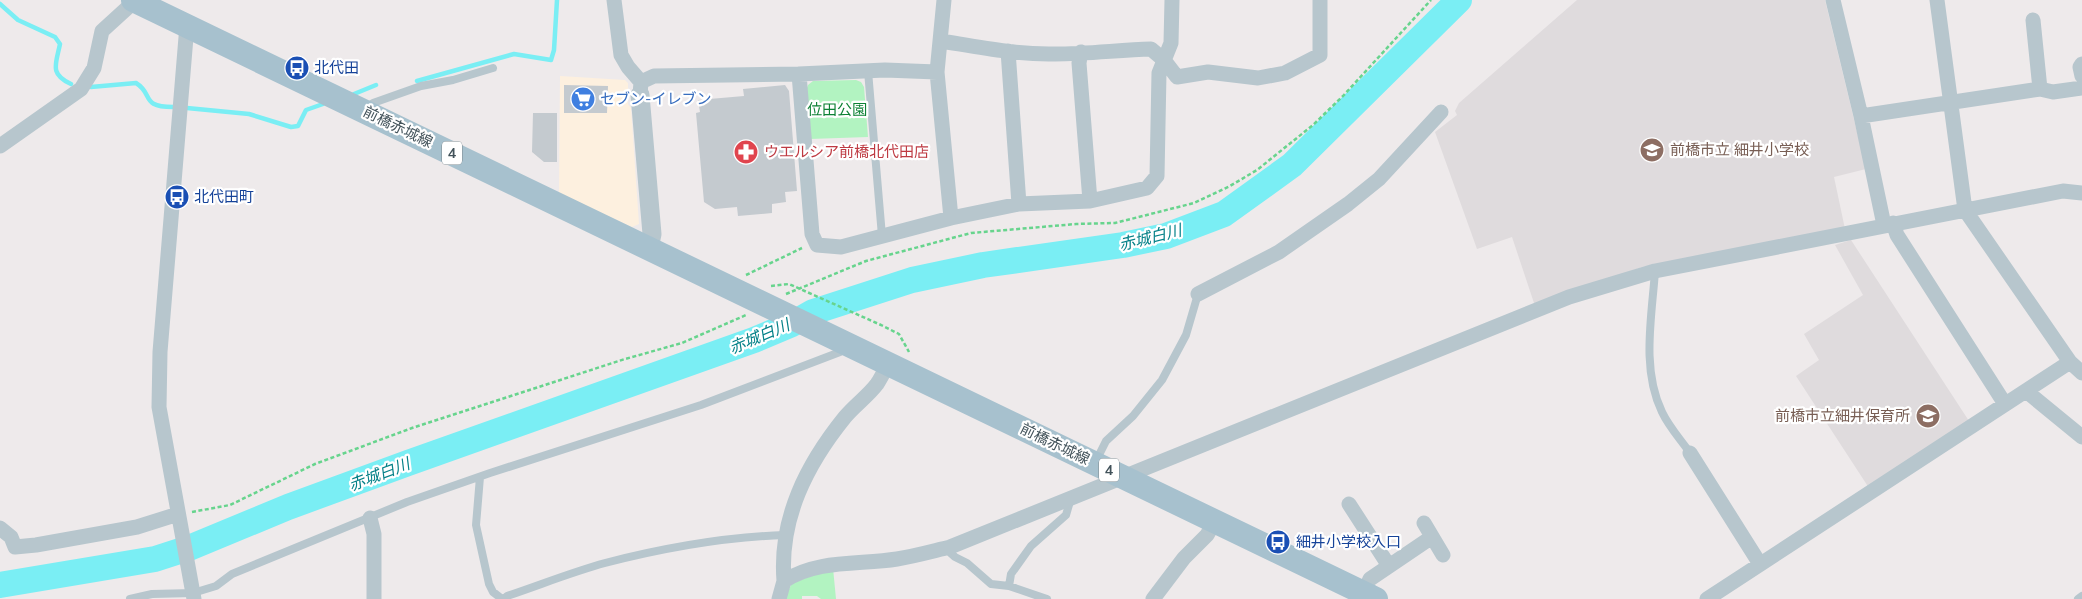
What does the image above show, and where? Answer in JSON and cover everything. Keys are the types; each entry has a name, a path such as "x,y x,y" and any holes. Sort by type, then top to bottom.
{"main road":[{"name":"前橋赤城線","path":"134,0 649,248 768,299"},
{"name":"4","path":"768,299 845,343"},
{"name":"前橋赤城線","path":"845,343 1370,596"}],"street":[{"path":"0,146 82,90 94,68 102,31 134,0"},
{"path":"614,0 621,55 640,89 652,234 649,248"},
{"path":"944,0 937,72 951,218"},
{"path":"798,74 812,234 815,242 822,246 841,247 951,218 1019,204 1090,201 1147,188 1157,176 1159,73 1170,44 1172,0"},
{"path":"941,41 1008,51 1055,54 1151,49 1164,60 1178,77 1208,72 1258,78 1286,74 1320,55 1320,0"},
{"path":"1833,0 1889,224 2005,404"},
{"path":"1937,0 1965,210 2070,362 2082,373"},
{"path":"2033,20 2040,89"},
{"path":"187,25 159,370 159,407 193,593"},
{"path":"1008,51 1019,204"},
{"path":"1081,52 1079,63 1090,201"},
{"path":"2082,64 2080,67 2082,76"},
{"path":"640,89 654,76 868,71 937,72"},
{"path":"1861,116 2040,89 2053,92 2082,88"},
{"path":"1198,294 1279,252 1341,209 1379,179 1441,112"},
{"path":"784,581 794,574 827,566 897,559 945,548 1569,297 1655,271 2063,191 2082,193"},
{"path":"1707,599 2070,362"},
{"path":"779,599 784,581 785,535 807,472 846,416 877,384 888,364"},
{"path":"2026,391 2082,436"},
{"path":"1690,454 1760,564"},
{"path":"1349,504 1389,566"},
{"path":"0,528 11,537 15,548 36,546 137,527 178,517"},
{"path":"370,518 374,534 374,599"},
{"path":"1153,599 1184,558 1206,535 1215,521"},
{"path":"1424,523 1443,555"},
{"path":"1370,596 1370,579 1432,537"}],"lane":[{"path":"363,110 373,103 421,86 453,80 493,68"},
{"path":"868,71 882,236"},
{"path":"1655,271 1649,361 1653,388 1662,413 1690,454"},
{"path":"1095,463 1106,442 1132,416 1162,380 1186,335 1198,294"},
{"path":"130,599 152,594 193,593 216,586 232,574 406,502 702,406 840,352 845,343"},
{"path":"480,477 476,524 489,584 492,592 503,599 507,596 604,564 679,546 722,542 740,537 785,535"},
{"path":"1009,586 1012,574 1031,546 1066,515 1071,498"},
{"path":"945,548 955,557 967,563 991,584 1009,586 1047,599"},
{"path":"2078,599 2082,596"}],"path":[{"path":"740,277 788,257 815,242"},
{"path":"178,517 230,505 315,464 412,428 625,359 682,343 740,319 789,284 899,334 913,360"}],"shaded area":[{"name":"前橋市立 細井小学校","path":"1577,0 1825,0 1866,169 1834,177 1845,229 1642,267 1535,306 1512,237 1477,249 1435,132 1457,115 1455,111 1459,103"},
{"path":"560,76 625,80 628,83 628,104 631,108 639,224 632,227 559,194"},
{"path":"1851,240 1969,421 1869,488 1796,376 1819,360 1804,334 1863,295 1835,245"}],"green space":[{"name":"位田公園","path":"856,80 861,82 864,87 868,137 810,139 806,90 808,85 813,81"},
{"path":"833,568 836,599 802,596 802,599 784,599 792,583"}],"building":[{"path":"564,85 608,86 607,113 564,113"},
{"name":"ウエルシア前橋北代田店","path":"785,85 789,91 797,191 785,192 786,202 772,204 772,213 738,216 737,207 715,209 704,202 696,113 700,112 698,100 744,96 743,89"},
{"path":"533,113 557,113 557,162 544,162 532,152"}],"waterway":[{"path":"417,81 514,54 551,60 554,50 557,0"},
{"name":"赤城白川","path":"0,585 155,559 189,548 288,507 754,340 792,324 813,312 912,280 983,265 1123,245 1166,236 1224,214 1292,165 1459,0"},
{"path":"0,4 18,20 55,37 60,44 56,63 57,72 59,76 71,84"},
{"path":"91,87 136,83 156,105 173,107"},
{"path":"354,94 376,85"},
{"path":"187,108 249,114 291,127 298,126 306,110 323,104"}],"place":[{"name":"北代田","path":"297,68"},
{"name":"セブン-イレブン","path":"583,99"},
{"name":"前橋市立 細井小学校","path":"1652,150"},
{"name":"ウエルシア前橋北代田店","path":"746,152"},
{"name":"北代田町","path":"177,197"},
{"name":"前橋市立細井保育所","path":"1928,416"},
{"name":"細井小学校入口","path":"1278,542"}]}
